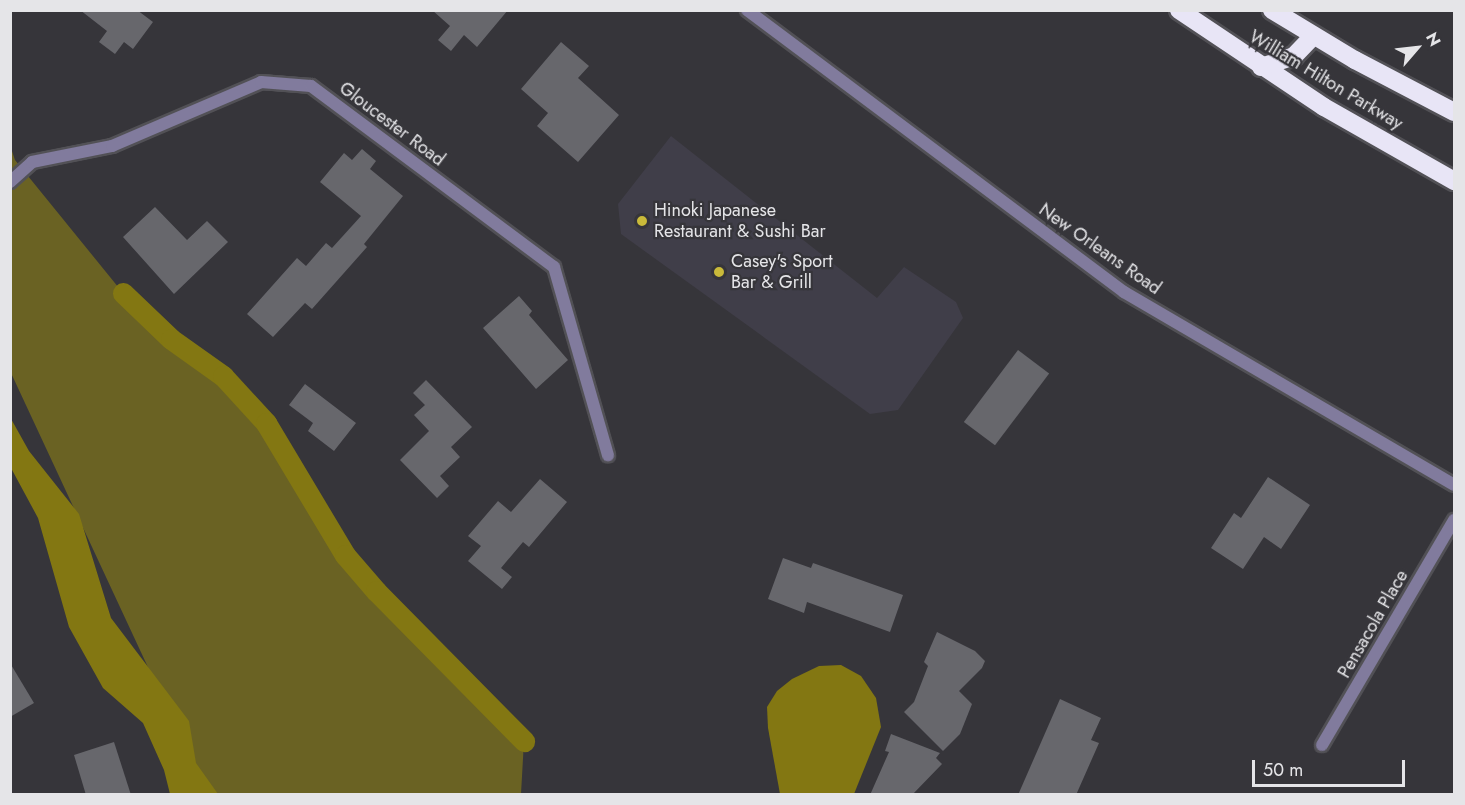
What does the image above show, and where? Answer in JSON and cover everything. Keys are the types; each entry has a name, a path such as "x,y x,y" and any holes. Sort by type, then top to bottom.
{"highway":[{"name":"William Hilton Parkway","path":"1179,10 1324,106 1455,181"},
{"name":"William Hilton Parkway","path":"1272,10 1313,36 1455,112"},
{"path":"1261,66 1294,56 1313,36"}],"street":[{"name":"New Orleans Road","path":"747,10 1124,292 1455,485"},
{"name":"Gloucester Road","path":"10,182 32,162 112,146 261,82 311,86 554,267 608,455"},
{"name":"Pensacola Place","path":"1322,745 1455,520"}],"shaded area":[{"path":"671,136 877,298 904,267 956,302 963,318 898,410 870,414 621,234 618,204"},
{"path":"10,145 15,160 123,293 171,339 223,376 266,423 345,555 376,591 524,741 521,794 207,794 11,373"},
{"path":"10,417 29,451 79,514 111,618 189,721 196,763 218,794 170,794 164,770 143,723 103,688 69,627 38,518 11,468"},
{"path":"841,665 861,676 876,698 881,727 854,794 780,794 768,728 767,707 777,691 792,679 819,666"}],"building":[{"path":"80,10 137,10 153,22 133,49 124,42 115,54 99,42 107,31"},
{"path":"432,10 508,10 477,47 464,35 451,51 438,40 450,26"},
{"path":"561,42 589,66 578,78 619,115 578,162 537,126 548,113 521,89"},
{"path":"362,149 376,161 370,169 403,196 364,244 367,247 312,309 305,303 273,337 247,314 297,258 306,266 326,243 332,248 361,216 320,182 344,153 352,160"},
{"path":"155,207 187,240 207,221 228,242 174,294 123,237"},
{"path":"519,296 532,311 529,315 568,360 536,389 483,328"},
{"path":"1018,350 1049,373 995,445 964,422"},
{"path":"426,380 472,427 451,447 460,457 440,476 449,486 437,498 400,460 429,431 414,415 425,405 413,393"},
{"path":"305,384 356,423 334,451 308,431 313,423 289,405"},
{"path":"1268,477 1310,505 1281,549 1264,537 1243,569 1211,548 1234,513 1241,518"},
{"path":"540,479 567,502 529,547 523,542 501,568 512,577 502,589 468,561 481,546 468,536 498,501 511,512"},
{"path":"783,558 811,568 813,563 903,595 890,632 807,602 804,613 768,599"},
{"path":"937,632 975,651 985,661 982,668 959,691 972,704 960,734 943,751 904,712 914,702 928,666 924,662"},
{"path":"10,663 34,703 10,717"},
{"path":"1060,699 1101,718 1091,740 1099,743 1076,795 1018,795"},
{"path":"891,734 940,753 936,758 942,764 912,795 870,795 889,752 885,751"},
{"path":"114,742 131,795 86,795 74,755"}],"waterway":[{"path":"123,293 171,339 223,376 266,423 345,555 376,591 524,741"}],"place":[{"name":"Hinoki Japanese Restaurant & Sushi Bar","path":"642,221"},
{"name":"Casey's Sport Bar & Grill","path":"719,272"}]}
